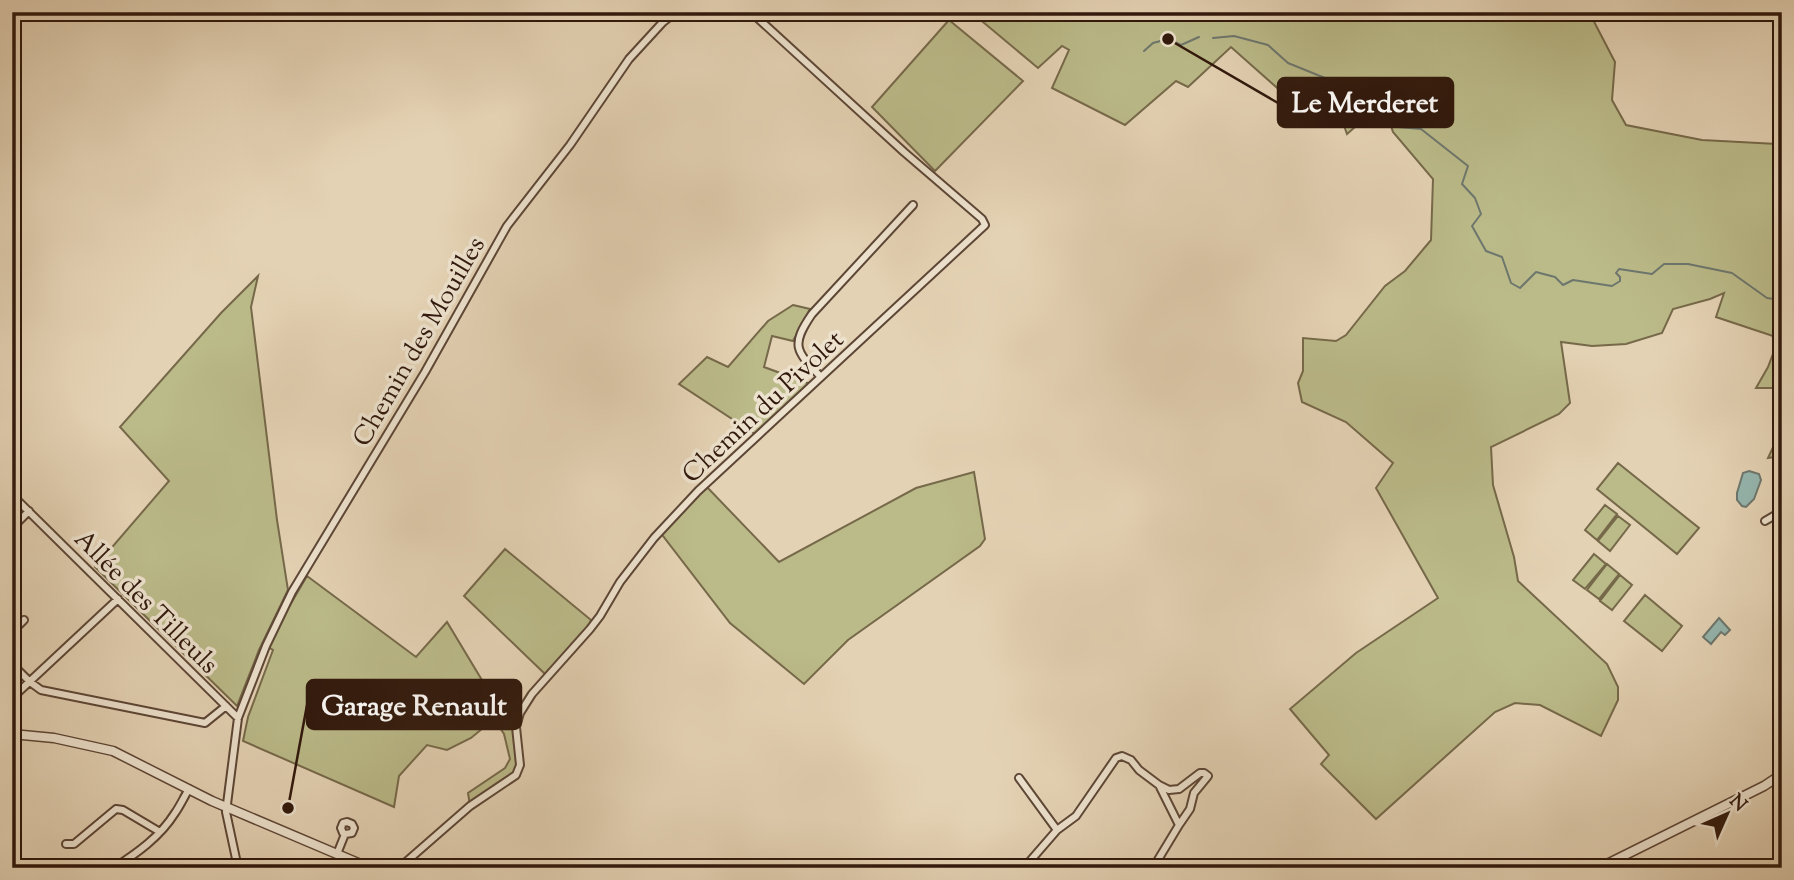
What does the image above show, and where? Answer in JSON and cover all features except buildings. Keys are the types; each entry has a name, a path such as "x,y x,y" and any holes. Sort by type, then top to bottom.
{"street":[{"name":"Chemin des Mouilles","path":"238,868 226,806 238,718 266,646 292,592 425,372 508,226 570,145 629,59 663,22 676,12"},
{"name":"Chemin du Pivolet","path":"398,868 470,806 516,775 520,765 516,727 520,713 532,694 600,616 620,582 654,538 698,491 985,225 982,219 904,152 751,12"},
{"path":"821,377 802,357 798,348 802,329 812,314 913,205"},
{"name":"Allée des Tilleuls","path":"12,495 238,718"},
{"path":"12,528 29,511"},
{"path":"1765,521 1782,511"},
{"path":"12,698 118,599"},
{"path":"12,632 24,620"},
{"path":"12,664 41,690 205,723 226,706"},
{"path":"12,734 54,738 113,751 212,801 370,868"},
{"path":"1024,868 1057,830 1076,817 1116,758 1122,756 1169,790 1179,789 1200,773 1208,776 1195,793 1190,808 1153,868"},
{"path":"1599,868 1764,786 1782,774"},
{"path":"1019,778 1057,830"},
{"path":"1159,785 1179,825"},
{"path":"114,868 160,832 174,816 189,789"},
{"path":"66,844 74,844 116,809 123,810 160,832"},
{"path":"337,854 345,834"}],"shaded area":[{"path":"971,12 1589,12 1615,62 1612,100 1626,125 1702,140 1782,143 1782,382 1773,388 1756,388 1768,367 1779,338 1716,317 1724,293 1673,309 1662,333 1626,344 1592,346 1561,342 1570,403 1559,414 1491,447 1493,485 1514,557 1518,581 1607,664 1618,687 1618,700 1601,736 1540,705 1515,703 1495,712 1376,819 1321,764 1329,755 1290,709 1356,653 1438,598 1376,488 1393,463 1346,422 1302,402 1298,383 1303,371 1303,338 1336,341 1346,335 1385,286 1405,271 1431,240 1433,179 1393,132 1385,107 1363,120 1347,134 1343,123 1358,101 1339,88 1301,82 1284,94 1231,47 1188,87 1176,81 1125,125 1052,88 1069,50 1062,46 1038,68"},
{"path":"949,20 1023,81 935,171 872,107"},
{"path":"258,276 251,307 288,590 259,650 237,706 95,567 169,481 120,427 221,313"},
{"path":"793,305 810,309 793,341 772,336 764,367 813,385 758,436 679,384 707,357 728,367 768,321"},
{"path":"1782,428 1782,456 1768,458"},
{"path":"1618,463 1699,528 1677,554 1597,489"},
{"path":"974,472 985,539 980,546 848,640 804,684 730,623 660,532 705,485 779,562 916,488"},
{"path":"1605,505 1617,514 1597,540 1585,530"},
{"path":"1618,516 1630,525 1610,551 1598,541"},
{"path":"505,549 591,620 588,628 545,674 464,596"},
{"path":"1594,554 1606,564 1585,589 1573,580"},
{"path":"1607,564 1619,574 1599,599 1587,590"},
{"path":"1620,575 1632,585 1612,610 1600,601"},
{"path":"307,576 416,657 447,622 506,720 527,698 516,727 520,765 516,775 470,806 468,793 505,768 510,759 504,734 494,719 471,738 447,750 427,745 399,776 394,807 243,741 248,717 273,650 266,646"},
{"path":"1645,595 1682,626 1662,651 1624,621"}],"water":[{"path":"1749,471 1759,474 1761,480 1754,499 1746,507 1737,500 1737,493 1743,473"},
{"path":"1719,618 1730,630 1725,635 1721,632 1711,644 1703,637"}],"waterway":[{"path":"1213,38 1234,36 1268,45 1288,63 1357,91 1398,127 1421,129 1468,166 1462,184 1475,198 1481,214 1472,226 1486,251 1502,257 1511,283 1520,288 1536,272 1555,277 1563,285 1573,280 1612,286 1620,281 1616,273 1619,269 1652,274 1664,264 1688,264 1732,273 1767,298 1782,300"},
{"path":"1144,51 1153,43 1168,39 1181,45 1199,37"}],"place":[{"name":"Le Merderet","path":"1168,39"},
{"name":"Garage Renault","path":"288,808"}]}
